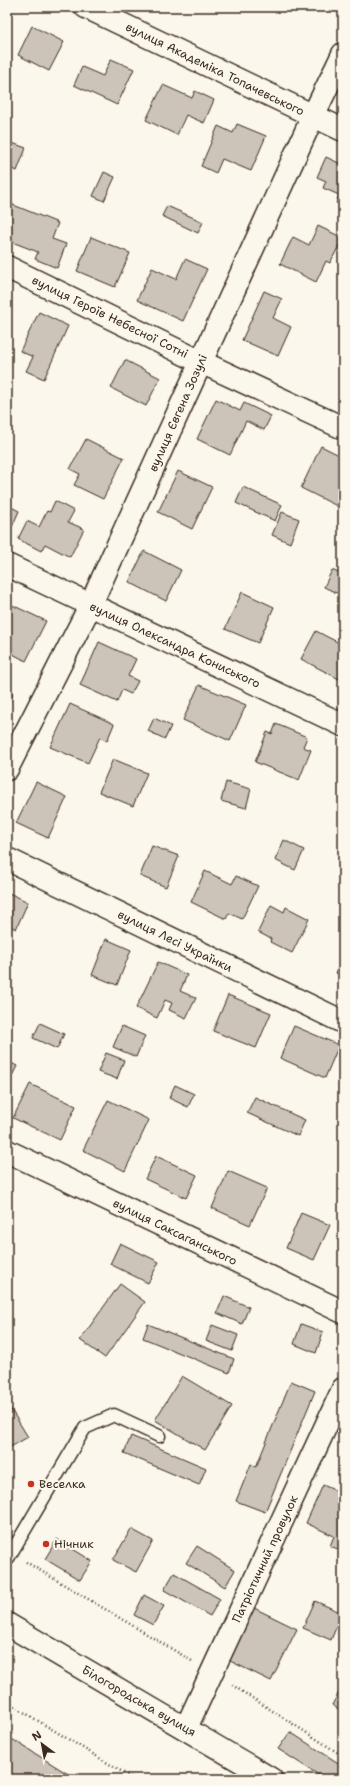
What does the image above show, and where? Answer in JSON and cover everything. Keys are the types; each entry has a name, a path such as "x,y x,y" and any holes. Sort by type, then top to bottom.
{"street":[{"name":"вулиця Академіка Топачевського","path":"86,7 343,130"},
{"name":"вулиця Євгена Зозулі","path":"7,769 90,606 313,116 343,54"},
{"name":"вулиця Героїв Небесної Сотні","path":"7,267 201,362 343,428"},
{"name":"вулиця Олександра Кониського","path":"7,565 90,606 343,725"},
{"name":"вулиця Лесі Українки","path":"7,859 343,1022"},
{"name":"вулиця Саксаганського","path":"7,1151 343,1312"},
{"name":"Патріотичний провулок","path":"186,1728 343,1389"},
{"name":"Білогородська вулиця","path":"7,1624 271,1779"}],"lane":[{"path":"9,1557 85,1428 114,1415 159,1436"}],"path":[{"path":"9,1557 212,1673 343,1756"},
{"path":"7,1702 134,1779"}],"building":[{"path":"32,26 64,42 49,71 18,55"},
{"path":"111,59 134,69 117,105 74,85 82,67 103,76"},
{"path":"163,85 192,98 195,91 214,100 204,123 186,115 177,135 146,120"},
{"path":"237,124 266,136 251,171 222,159 216,173 201,166 218,126 233,133"},
{"path":"12,143 26,148 17,171 7,167 7,156"},
{"path":"326,157 343,165 343,206 336,203 339,195 323,188 326,181 317,177"},
{"path":"104,172 115,177 104,201 93,196"},
{"path":"11,204 58,223 52,239 66,244 57,268 35,259 38,252 7,240 7,215"},
{"path":"167,206 203,222 198,233 162,216"},
{"path":"318,226 343,238 330,263 326,261 316,282 280,264 293,237 309,245"},
{"path":"91,237 130,253 115,287 77,271"},
{"path":"185,259 207,269 183,321 137,300 152,268 176,279"},
{"path":"264,291 282,299 273,318 291,327 278,356 242,340"},
{"path":"39,312 68,326 44,379 26,371 33,357 20,351"},
{"path":"125,360 160,378 146,406 111,388"},
{"path":"216,399 240,411 244,403 271,416 264,430 246,421 230,455 197,439"},
{"path":"86,439 124,458 103,499 74,485 80,474 70,469"},
{"path":"321,446 343,457 343,499 339,507 301,488"},
{"path":"178,471 212,487 192,529 158,512"},
{"path":"243,487 282,505 275,521 236,503"},
{"path":"55,501 74,511 68,522 84,529 70,557 45,544 41,551 18,539 27,521 39,527 47,511 50,512"},
{"path":"7,505 19,511 7,538"},
{"path":"282,512 299,519 290,543 272,535"},
{"path":"144,551 181,570 166,601 129,582"},
{"path":"332,570 343,575 343,596 324,587"},
{"path":"242,592 274,607 258,643 225,629"},
{"path":"8,603 46,621 26,661 7,651"},
{"path":"316,631 343,645 343,671 339,679 301,659"},
{"path":"99,642 136,659 128,676 138,681 131,694 122,690 117,702 80,685"},
{"path":"199,685 246,705 230,741 183,720"},
{"path":"7,691 13,694 7,707"},
{"path":"70,704 114,724 107,741 100,737 88,763 50,747"},
{"path":"154,718 171,726 165,739 148,731"},
{"path":"276,724 307,737 303,747 311,750 299,780 255,762 267,732 272,734"},
{"path":"113,759 147,773 133,806 99,792"},
{"path":"36,782 67,797 48,838 16,823"},
{"path":"226,782 251,789 246,808 221,801"},
{"path":"284,840 304,850 295,870 275,860"},
{"path":"152,846 179,856 166,887 140,876"},
{"path":"205,871 232,884 236,876 258,886 242,919 229,913 226,919 191,902"},
{"path":"7,892 28,902 16,929 7,925"},
{"path":"271,905 284,912 286,907 309,919 292,953 270,942 271,939 258,932"},
{"path":"106,939 131,950 117,985 92,975"},
{"path":"343,957 343,977 336,973"},
{"path":"158,962 187,975 180,991 196,998 186,1018 169,1010 172,1003 165,1000 157,1018 136,1008"},
{"path":"228,995 271,1013 256,1048 213,1031"},
{"path":"40,1023 64,1034 57,1049 33,1038"},
{"path":"122,1026 145,1036 136,1057 113,1047"},
{"path":"294,1026 339,1045 325,1078 280,1058"},
{"path":"106,1053 124,1060 117,1079 98,1072"},
{"path":"7,1061 17,1066 7,1086"},
{"path":"30,1084 76,1106 60,1140 13,1118"},
{"path":"175,1085 194,1094 188,1107 169,1098"},
{"path":"255,1097 305,1120 298,1136 247,1113"},
{"path":"108,1100 149,1120 125,1171 83,1150"},
{"path":"156,1156 197,1175 186,1198 145,1179"},
{"path":"228,1171 267,1188 250,1225 212,1208"},
{"path":"301,1213 330,1225 314,1260 286,1248"},
{"path":"120,1243 159,1262 148,1283 110,1264"},
{"path":"120,1284 145,1302 105,1358 80,1340"},
{"path":"224,1296 249,1307 242,1324 217,1313"},
{"path":"148,1324 234,1359 229,1373 143,1338"},
{"path":"301,1324 323,1332 316,1353 294,1344"},
{"path":"212,1325 238,1335 232,1351 206,1341"},
{"path":"182,1376 232,1406 205,1450 155,1420"},
{"path":"291,1381 315,1391 265,1512 236,1501 251,1464 256,1467"},
{"path":"7,1403 28,1437 7,1449"},
{"path":"131,1436 206,1468 199,1485 124,1453"},
{"path":"323,1485 343,1494 343,1551 330,1546 334,1536 306,1523"},
{"path":"131,1529 153,1541 136,1572 113,1560"},
{"path":"57,1539 92,1561 80,1580 45,1559"},
{"path":"197,1546 235,1570 225,1587 186,1563"},
{"path":"174,1573 220,1599 210,1616 164,1590"},
{"path":"144,1595 164,1606 153,1625 134,1615"},
{"path":"315,1601 342,1613 331,1640 303,1628"},
{"path":"254,1608 297,1629 271,1681 228,1660"},
{"path":"343,1685 343,1712 332,1705"},
{"path":"290,1732 343,1766 343,1779 325,1779 278,1749"},
{"path":"7,1736 76,1779 7,1779"}],"place":[{"name":"Веселка","path":"31,1484"},
{"name":"Нічник","path":"46,1544"}]}
